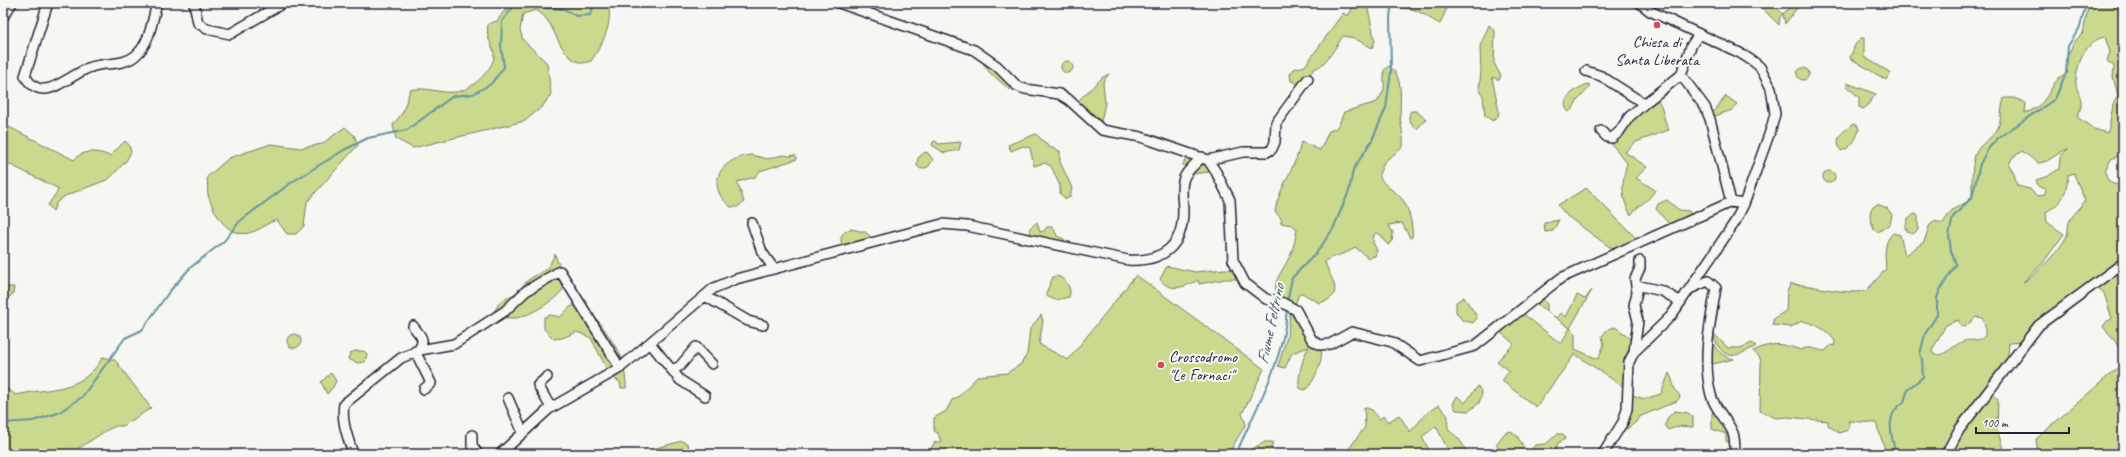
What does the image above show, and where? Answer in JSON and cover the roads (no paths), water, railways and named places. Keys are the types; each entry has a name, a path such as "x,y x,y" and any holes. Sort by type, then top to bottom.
{"street":[{"path":"3,17 12,3"},
{"path":"48,3 25,76 35,87 46,90 92,66 123,61 134,57 143,48 148,37 157,3"},
{"path":"194,3 198,23 207,29 230,34 283,3"},
{"path":"839,3 974,50 997,66 1017,86 1025,89 1059,94 1069,100 1102,130 1140,137 1205,159 1216,172 1230,200 1233,260 1245,283 1266,299 1287,304 1296,310 1312,340 1320,345 1330,344 1352,332 1392,342 1420,361 1475,346 1561,278 1731,202 1744,204"},
{"path":"1634,352 1671,316 1725,238 1744,204 1775,114 1771,88 1760,67 1754,62 1740,53 1650,11 1640,3"},
{"path":"1601,131 1607,137 1612,138 1619,132 1629,117 1681,75 1691,46 1699,34"},
{"path":"1586,71 1601,76 1645,103"},
{"path":"1681,75 1710,119 1731,202"},
{"path":"500,454 552,408 620,368 714,288 736,279 942,224 967,226 1128,260 1153,259 1169,250 1178,237 1182,224 1183,180 1190,169 1205,159 1243,152 1266,152 1272,149 1275,142 1276,123 1308,79"},
{"path":"752,223 762,252 774,269"},
{"path":"1603,454 1623,422 1627,409 1629,362 1634,352 1638,321 1634,305 1636,279 1640,268 1640,261"},
{"path":"1946,454 1960,430 2039,325 2123,263"},
{"path":"353,454 344,425 344,404 401,358 416,351 454,344 505,311 526,291 560,271 620,368"},
{"path":"1691,288 1695,289 1708,281 1716,288 1708,332 1707,367 1712,396 1719,413 1733,433 1735,454"},
{"path":"1636,286 1662,292 1681,302"},
{"path":"705,296 748,321 763,325"},
{"path":"413,326 423,339 423,342 416,351"},
{"path":"650,343 680,380 705,396"},
{"path":"672,370 680,366 696,347 712,364"},
{"path":"416,351 431,383 424,389"},
{"path":"547,377 538,385 552,408"},
{"path":"508,398 523,433"},
{"path":"472,435 472,445 478,454"}],"waterway":[{"path":"3,423 33,421 58,413 82,397 125,338 142,330 169,292 190,268 224,241 240,221 292,182 344,150 368,138 407,130 453,96 473,94 491,84 504,67 501,46 502,21 514,6 564,9 576,16 590,15 595,3"},
{"name":"Fiume Feltrino","path":"1287,303 1292,278 1317,252 1333,229 1349,191 1353,170 1372,140 1386,108 1391,71 1390,17 1392,3"},
{"path":"1896,454 1892,440 1891,419 1898,407 1904,402 1908,389 1923,377 1922,359 1920,354 1925,334 1937,315 1937,298 1940,290 1956,264 1951,251 1949,235 1953,217 1972,197 1980,164 1988,149 1998,138 2055,99 2066,73 2068,46 2079,29 2087,3"},
{"name":"Fiume Feltrino","path":"1236,454 1275,366 1285,329 1287,309"}],"place":[{"name":"Chiesa di Santa Liberata","path":"1657,25"},
{"name":"Crossodromo \"Le Fornaci\"","path":"1161,365"}]}
